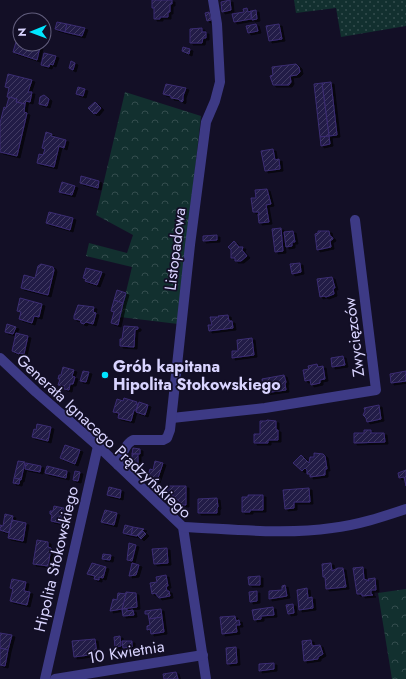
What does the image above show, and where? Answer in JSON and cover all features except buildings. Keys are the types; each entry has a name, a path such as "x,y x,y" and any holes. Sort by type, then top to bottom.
{"street":[{"name":"Listopadowa","path":"118,465 128,443 133,440 158,441 167,438 170,430 190,245 206,122 215,101 220,82 217,24 213,0"},
{"name":"Zwycięzców","path":"172,418 265,408 376,390 355,220"},
{"name":"Generała Ignacego Prądzyńskiego","path":"0,358 36,392 98,446 183,527 206,679"},
{"name":"Hipolita Stokowskiego","path":"45,679 98,446"},
{"path":"183,527 296,532 360,523 406,509"},
{"name":"10 Kwietnia","path":"55,679 203,655"}],"green space":[{"path":"294,0 406,0 406,26 341,37 336,8 296,13"},
{"path":"125,92 201,116 178,324 120,317 132,267 86,256 89,243 127,253 133,235 96,215"},
{"path":"406,589 406,679 392,679 378,593"}],"place":[{"name":"Grób kapitana Hipolita Stokowskiego","path":"105,375"}]}
